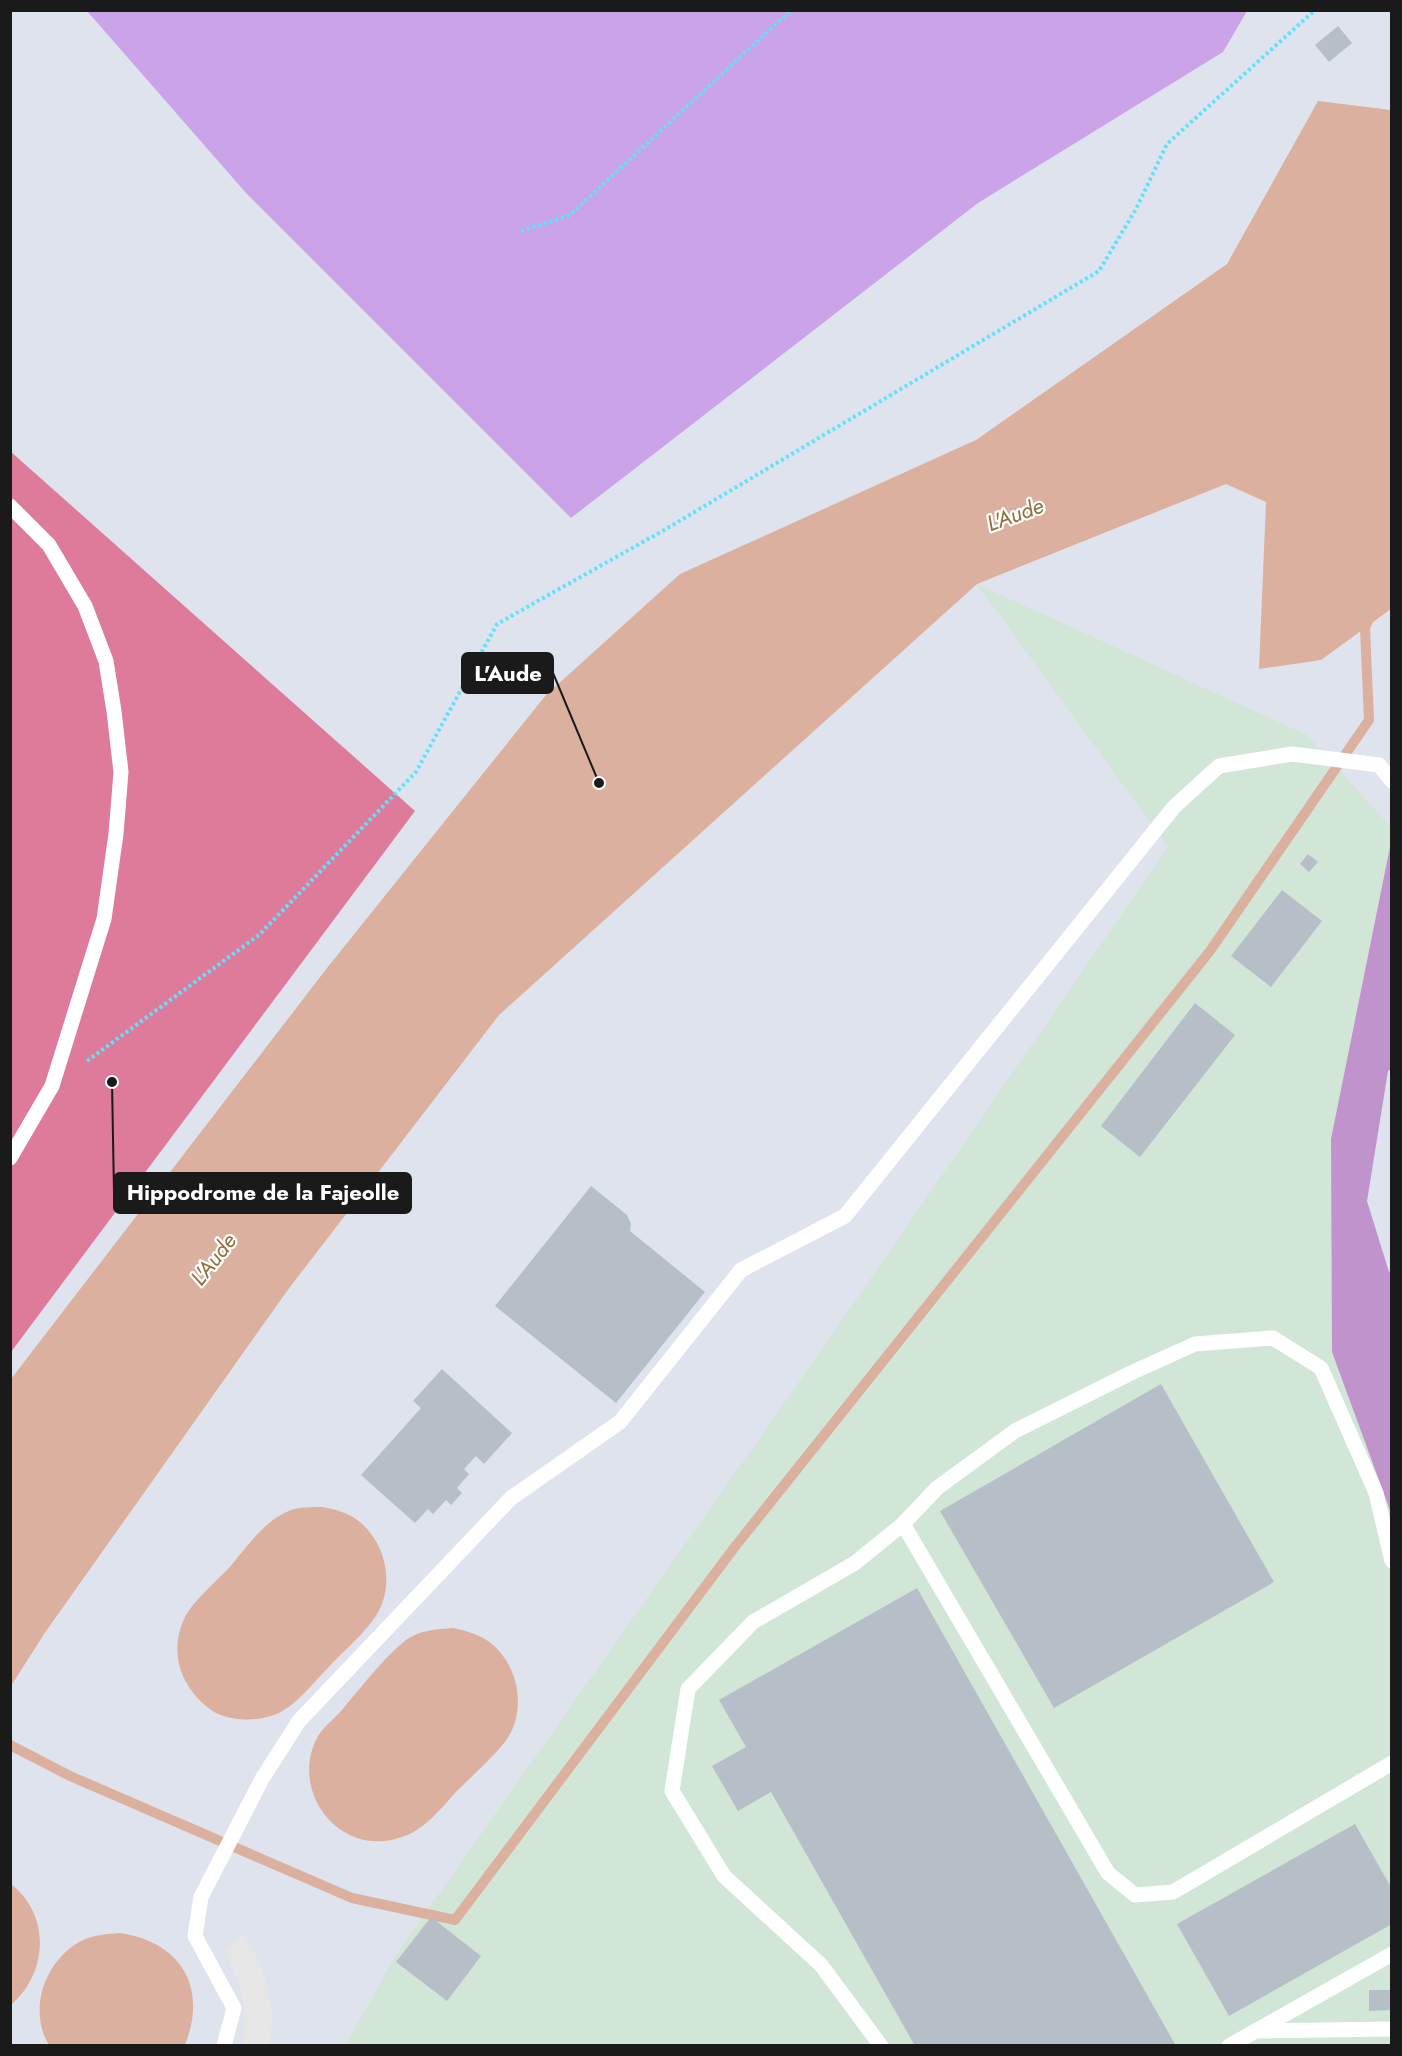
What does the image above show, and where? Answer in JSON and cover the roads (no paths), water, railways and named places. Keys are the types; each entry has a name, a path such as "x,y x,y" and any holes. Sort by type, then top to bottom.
{"lane":[{"path":"10,506 50,545 86,606 105,661 121,772 116,834 104,919 52,1086 10,1158"},
{"path":"224,2046 234,2008 195,1936 201,1898 262,1779 298,1721 511,1498 620,1422 741,1270 845,1216 1174,807 1219,766 1292,754 1379,765 1392,781"},
{"path":"881,2046 821,1965 724,1876 672,1791 688,1689 753,1622 855,1563 903,1524 937,1488 1015,1431 1195,1344 1273,1338 1321,1368 1376,1493 1392,1562"},
{"path":"903,1524 1108,1873 1135,1895 1173,1892 1392,1763"},
{"path":"1229,2046 1392,1954"},
{"path":"1255,2031 1392,2029"}],"water":[{"path":"1318,101 1391,110 1391,609 1321,660 1259,669 1266,502 1226,484 977,584 499,1015 287,1291 44,1634 11,1686 11,1379 327,968 546,695 680,574 976,440 1227,264"},
{"path":"322,1507 340,1511 356,1519 367,1528 375,1540 385,1566 385,1594 380,1608 362,1633 287,1708 271,1716 255,1719 237,1719 220,1715 197,1697 189,1687 179,1665 178,1642 185,1617 268,1524 288,1511"},
{"path":"454,1628 488,1641 499,1650 507,1662 517,1688 518,1702 512,1730 494,1755 433,1817 410,1834 386,1841 368,1841 343,1831 321,1810 310,1783 311,1753 317,1738 381,1664 406,1640 423,1632"},
{"path":"11,1884 24,1897 33,1911 40,1944 38,1961 32,1977 23,1992 11,2005"},
{"path":"120,1933 141,1938 159,1946 173,1957 184,1971 191,1986 193,2004 191,2024 185,2045 49,2045 43,2031 40,2001 50,1972 70,1948 83,1940"}],"waterway":[{"path":"10,1745 70,1776 352,1898 455,1920 734,1548 1210,951 1369,720 1365,628 1370,616"}],"place":[{"name":"L'Aude","path":"599,783"},
{"name":"Hippodrome de la Fajeolle","path":"112,1082"}]}
